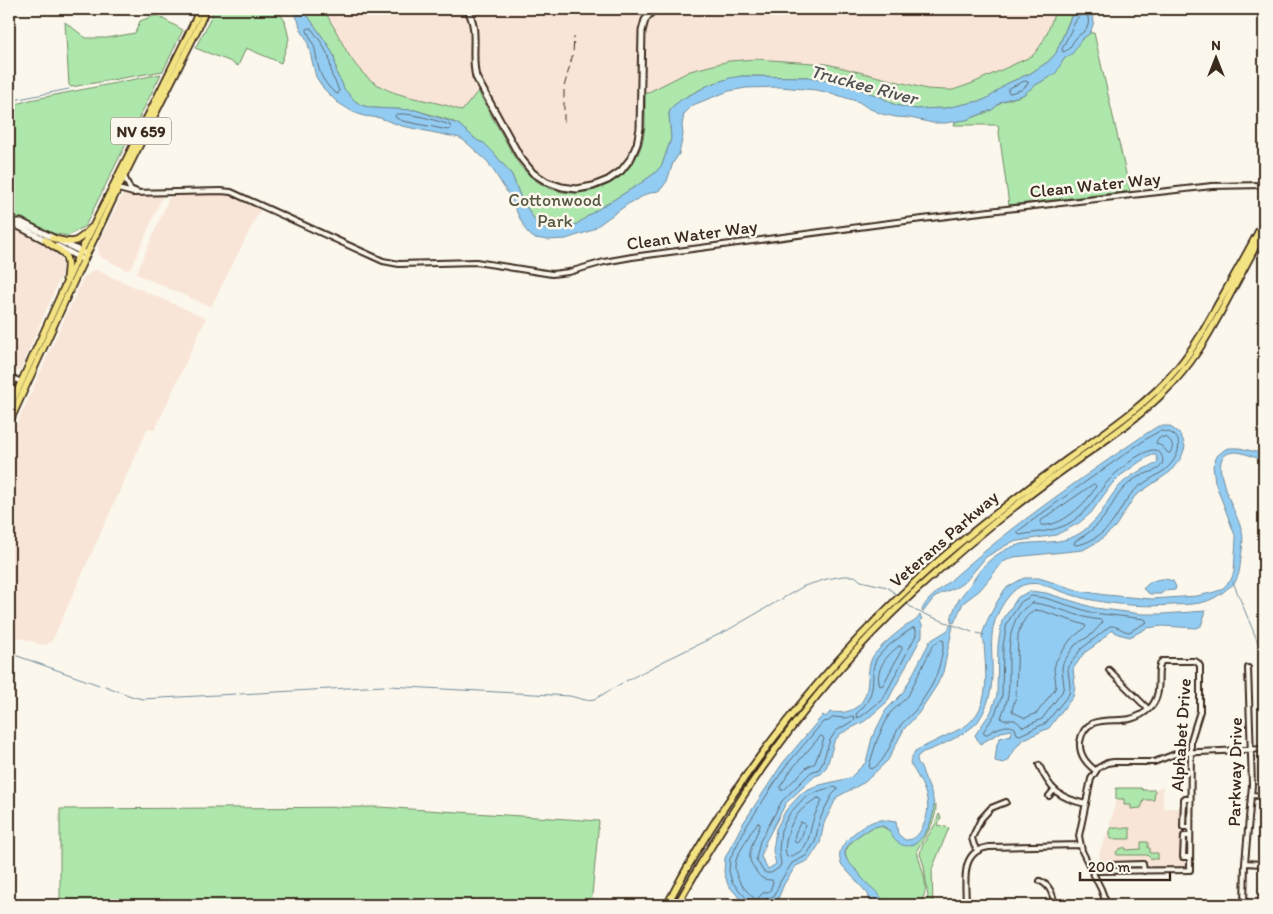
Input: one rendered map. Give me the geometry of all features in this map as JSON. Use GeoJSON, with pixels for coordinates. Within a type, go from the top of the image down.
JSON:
{"type":"FeatureCollection","features":[{"type":"Feature","properties":{"kind":"main road","name":"NV 659"},"geometry":{"type":"LineString","coordinates":[[9,409],[65,287],[118,189],[186,47],[200,9]]}},
{"type":"Feature","properties":{"kind":"main road","name":"NV 659"},"geometry":{"type":"LineString","coordinates":[[9,423],[95,224],[206,9]]}},
{"type":"Feature","properties":{"kind":"main road","name":"Veterans Parkway"},"geometry":{"type":"LineString","coordinates":[[668,905],[678,884],[742,782],[806,698],[829,672],[944,556],[1011,501],[1121,421],[1160,387],[1176,370],[1206,327],[1264,221]]}},
{"type":"Feature","properties":{"kind":"main road"},"geometry":{"type":"LineString","coordinates":[[65,287],[68,264],[66,256],[62,251],[50,246],[48,239],[72,242],[95,224]]}},
{"type":"Feature","properties":{"kind":"main road","name":"Veterans Parkway"},"geometry":{"type":"LineString","coordinates":[[910,592],[1014,506],[1124,426],[1164,392],[1198,352],[1264,230]]}},
{"type":"Feature","properties":{"kind":"main road"},"geometry":{"type":"LineString","coordinates":[[19,401],[21,382]]}},
{"type":"Feature","properties":{"kind":"main road","name":"Veterans Parkway"},"geometry":{"type":"LineString","coordinates":[[677,905],[748,786],[780,742],[812,701],[896,605]]}},
{"type":"Feature","properties":{"kind":"street"},"geometry":{"type":"LineString","coordinates":[[467,9],[474,24],[474,67],[476,76],[520,157],[529,170],[542,180],[556,186],[572,189],[588,188],[608,180],[624,167],[636,149],[640,128],[642,31],[645,20],[654,9]]}},
{"type":"Feature","properties":{"kind":"street"},"geometry":{"type":"LineString","coordinates":[[640,9],[649,14]]}},
{"type":"Feature","properties":{"kind":"street"},"geometry":{"type":"LineString","coordinates":[[124,176],[130,188],[140,193]]}},
{"type":"Feature","properties":{"kind":"street","name":"Clean Water Way"},"geometry":{"type":"LineString","coordinates":[[118,189],[128,193],[231,192],[391,263],[476,262],[552,274],[569,272],[625,258],[937,217],[1212,186],[1264,185]]}},
{"type":"Feature","properties":{"kind":"street"},"geometry":{"type":"LineString","coordinates":[[11,221],[21,222],[48,239],[82,256]]}},
{"type":"Feature","properties":{"kind":"street"},"geometry":{"type":"LineString","coordinates":[[9,376],[21,382]]}},
{"type":"Feature","properties":{"kind":"street","name":"Alphabet Drive"},"geometry":{"type":"LineString","coordinates":[[1093,871],[1190,870],[1190,752],[1192,736],[1200,711],[1199,661],[1161,662],[1159,666],[1158,691],[1155,701],[1148,709]]}},
{"type":"Feature","properties":{"kind":"street","name":"Parkway Drive"},"geometry":{"type":"LineString","coordinates":[[1244,905],[1245,863],[1252,795],[1248,668]]}},
{"type":"Feature","properties":{"kind":"street"},"geometry":{"type":"LineString","coordinates":[[1096,771],[1085,761],[1080,749],[1081,740],[1087,728],[1101,720],[1135,718],[1142,715],[1148,709],[1109,670]]}},
{"type":"Feature","properties":{"kind":"street"},"geometry":{"type":"LineString","coordinates":[[1107,905],[1080,846],[1079,831],[1092,779],[1102,765],[1110,762],[1154,762],[1173,754],[1190,752],[1264,750]]}},
{"type":"Feature","properties":{"kind":"street"},"geometry":{"type":"LineString","coordinates":[[1039,765],[1045,778],[1054,790],[1065,798],[1086,804]]}},
{"type":"Feature","properties":{"kind":"street"},"geometry":{"type":"LineString","coordinates":[[1049,796],[1054,790]]}},
{"type":"Feature","properties":{"kind":"street"},"geometry":{"type":"LineString","coordinates":[[1252,795],[1264,796]]}},
{"type":"Feature","properties":{"kind":"street"},"geometry":{"type":"LineString","coordinates":[[977,850],[972,838],[981,819],[991,808],[1006,802]]}},
{"type":"Feature","properties":{"kind":"street"},"geometry":{"type":"LineString","coordinates":[[966,905],[967,864],[977,850],[989,846],[1080,846]]}},
{"type":"Feature","properties":{"kind":"street"},"geometry":{"type":"LineString","coordinates":[[1245,863],[1262,864]]}},
{"type":"Feature","properties":{"kind":"street"},"geometry":{"type":"LineString","coordinates":[[1040,881],[1046,883],[1049,887],[1055,905]]}},
{"type":"Feature","properties":{"kind":"shaded area"},"geometry":{"type":"Polygon","coordinates":[[[325,9],[461,9],[469,23],[470,70],[478,91],[462,112],[451,106],[404,96],[374,83],[351,60],[325,9]]]}},
{"type":"Feature","properties":{"kind":"shaded area"},"geometry":{"type":"Polygon","coordinates":[[[472,9],[634,9],[642,14],[638,30],[635,136],[628,154],[617,168],[601,179],[590,183],[576,184],[552,180],[532,167],[520,150],[480,76],[478,68],[478,27],[477,19],[472,9]]]}},
{"type":"Feature","properties":{"kind":"shaded area"},"geometry":{"type":"Polygon","coordinates":[[[661,9],[1014,11],[1023,9],[1055,9],[1053,18],[1037,51],[1032,56],[953,90],[935,90],[740,60],[690,71],[645,94],[647,29],[651,19],[661,9]]]}},
{"type":"Feature","properties":{"kind":"shaded area"},"geometry":{"type":"Polygon","coordinates":[[[186,194],[229,194],[261,208],[211,307],[136,274],[169,198],[186,194]]]}},
{"type":"Feature","properties":{"kind":"shaded area"},"geometry":{"type":"Polygon","coordinates":[[[122,195],[159,195],[162,197],[132,267],[127,270],[99,256],[98,244],[122,195]]]}},
{"type":"Feature","properties":{"kind":"shaded area"},"geometry":{"type":"Polygon","coordinates":[[[9,226],[57,254],[62,261],[63,271],[20,371],[13,373],[9,371],[9,226]]]}},
{"type":"Feature","properties":{"kind":"shaded area"},"geometry":{"type":"Polygon","coordinates":[[[92,270],[96,270],[206,318],[155,430],[148,428],[53,639],[48,644],[42,645],[9,634],[9,441],[83,278],[92,270]]]}},
{"type":"Feature","properties":{"kind":"shaded area"},"geometry":{"type":"Polygon","coordinates":[[[1163,786],[1163,808],[1180,808],[1180,859],[1185,860],[1185,866],[1149,867],[1146,862],[1109,862],[1108,868],[1102,868],[1099,863],[1100,850],[1110,827],[1116,799],[1116,788],[1155,790],[1163,786]]]}},
{"type":"Feature","properties":{"kind":"green space"},"geometry":{"type":"Polygon","coordinates":[[[214,9],[273,9],[277,13],[279,12],[285,21],[289,39],[281,63],[246,48],[238,66],[195,48],[214,9]]]}},
{"type":"Feature","properties":{"kind":"green space","name":"Cottonwood Park"},"geometry":{"type":"Polygon","coordinates":[[[303,9],[325,9],[349,56],[363,74],[381,87],[406,96],[462,111],[478,91],[521,167],[543,185],[558,191],[573,193],[589,192],[604,187],[629,168],[638,154],[643,140],[645,94],[690,71],[729,61],[756,59],[827,64],[927,89],[953,90],[1032,56],[1046,34],[1055,9],[1079,9],[1071,16],[1056,53],[1049,61],[1031,73],[1006,84],[984,100],[946,108],[916,109],[895,105],[881,97],[839,82],[807,77],[742,76],[709,85],[682,99],[672,107],[669,113],[671,139],[662,165],[655,173],[577,224],[550,231],[537,223],[520,196],[512,175],[493,152],[458,124],[415,110],[372,108],[355,101],[344,89],[337,75],[334,56],[328,45],[303,9]]]}},
{"type":"Feature","properties":{"kind":"green space"},"geometry":{"type":"Polygon","coordinates":[[[156,15],[183,30],[163,71],[71,87],[69,85],[65,22],[86,38],[107,38],[135,33],[140,21],[156,15]]]}},
{"type":"Feature","properties":{"kind":"green space"},"geometry":{"type":"Polygon","coordinates":[[[1090,33],[1094,33],[1130,191],[1009,205],[998,125],[954,125],[956,121],[966,120],[985,113],[1001,102],[1023,95],[1053,75],[1064,59],[1090,33]]]}},
{"type":"Feature","properties":{"kind":"green space"},"geometry":{"type":"Polygon","coordinates":[[[161,74],[85,226],[68,236],[40,231],[9,215],[9,106],[30,100],[161,74]]]}},
{"type":"Feature","properties":{"kind":"green space"},"geometry":{"type":"Polygon","coordinates":[[[1116,788],[1155,790],[1154,800],[1144,800],[1141,808],[1131,809],[1131,805],[1124,805],[1124,799],[1116,799],[1116,788]]]}},
{"type":"Feature","properties":{"kind":"green space"},"geometry":{"type":"Polygon","coordinates":[[[933,806],[936,806],[936,812],[930,829],[917,850],[924,875],[925,891],[923,898],[917,903],[908,905],[884,905],[880,897],[848,862],[846,852],[848,847],[864,832],[881,826],[910,845],[920,839],[928,829],[932,818],[933,806]]]}},
{"type":"Feature","properties":{"kind":"green space"},"geometry":{"type":"Polygon","coordinates":[[[379,807],[599,821],[591,905],[60,905],[60,809],[379,807]]]}},
{"type":"Feature","properties":{"kind":"green space"},"geometry":{"type":"Polygon","coordinates":[[[939,814],[941,817],[938,825],[949,828],[932,869],[933,905],[920,905],[928,897],[924,866],[920,854],[922,846],[936,823],[939,814]]]}},
{"type":"Feature","properties":{"kind":"green space"},"geometry":{"type":"Polygon","coordinates":[[[1110,828],[1130,828],[1130,839],[1110,839],[1110,828]]]}},
{"type":"Feature","properties":{"kind":"green space"},"geometry":{"type":"Polygon","coordinates":[[[1141,842],[1148,842],[1150,853],[1158,853],[1158,859],[1151,859],[1147,855],[1117,855],[1116,852],[1122,848],[1126,848],[1126,850],[1141,849],[1141,842]]]}},
{"type":"Feature","properties":{"kind":"water"},"geometry":{"type":"Polygon","coordinates":[[[292,9],[303,9],[328,45],[334,56],[337,75],[344,89],[355,101],[372,108],[415,110],[458,124],[493,152],[512,175],[520,196],[537,223],[550,231],[577,224],[655,173],[662,165],[671,139],[669,113],[672,107],[682,99],[709,85],[742,76],[807,77],[839,82],[881,97],[895,105],[916,109],[946,108],[984,100],[1006,84],[1031,73],[1049,61],[1056,53],[1071,17],[1079,9],[1091,9],[1094,22],[1090,33],[1080,41],[1073,53],[1064,59],[1056,73],[1023,95],[1001,102],[992,110],[966,120],[933,123],[896,117],[882,114],[859,102],[831,93],[780,87],[746,88],[729,91],[693,105],[684,114],[683,135],[679,154],[662,188],[628,204],[590,231],[566,239],[549,240],[534,238],[529,234],[507,192],[488,162],[460,138],[402,126],[380,118],[364,116],[353,112],[337,102],[324,89],[316,77],[307,40],[292,9]]]}},
{"type":"Feature","properties":{"kind":"water"},"geometry":{"type":"Polygon","coordinates":[[[1158,426],[1169,426],[1179,433],[1185,447],[1181,458],[1170,472],[1135,496],[1115,527],[1099,541],[1083,550],[1014,557],[1003,562],[980,590],[963,603],[954,623],[951,622],[959,600],[981,569],[991,559],[1003,551],[1023,544],[1050,542],[1076,536],[1099,516],[1111,496],[1127,479],[1158,462],[1156,455],[1141,461],[1120,476],[1111,485],[1091,513],[1079,523],[1056,535],[1012,542],[986,557],[966,581],[940,594],[922,611],[926,602],[975,559],[1023,521],[1158,426]]]}},
{"type":"Feature","properties":{"kind":"water"},"geometry":{"type":"Polygon","coordinates":[[[1229,448],[1240,448],[1264,454],[1264,460],[1234,452],[1224,456],[1221,462],[1223,481],[1243,534],[1240,569],[1235,583],[1208,601],[1195,604],[1162,606],[1132,605],[1092,600],[1041,584],[1027,584],[1015,590],[1000,609],[995,621],[992,642],[991,689],[981,717],[969,730],[937,747],[923,752],[917,757],[934,804],[929,827],[921,839],[910,846],[897,842],[885,827],[877,826],[859,835],[846,850],[847,860],[878,894],[884,905],[871,905],[868,894],[841,864],[840,852],[842,847],[856,832],[880,820],[896,822],[898,834],[905,840],[913,839],[919,832],[925,820],[928,803],[923,787],[910,763],[911,759],[915,751],[964,727],[973,719],[979,709],[983,699],[986,676],[983,632],[1005,589],[1024,578],[1039,578],[1080,591],[1152,599],[1197,596],[1221,590],[1231,580],[1234,572],[1236,538],[1215,482],[1213,466],[1217,456],[1229,448]]]}},
{"type":"Feature","properties":{"kind":"water"},"geometry":{"type":"Polygon","coordinates":[[[1161,579],[1173,581],[1176,587],[1175,590],[1164,591],[1161,594],[1150,594],[1143,589],[1151,582],[1161,579]]]}},
{"type":"Feature","properties":{"kind":"water"},"geometry":{"type":"Polygon","coordinates":[[[1031,591],[1046,593],[1095,608],[1142,614],[1206,611],[1201,626],[1197,628],[1162,626],[1147,628],[1130,637],[1118,634],[1112,630],[1084,653],[1073,669],[1075,686],[1073,697],[1049,728],[1022,740],[1008,761],[1003,763],[995,761],[997,744],[1000,738],[1011,735],[1012,730],[1001,732],[980,744],[975,735],[991,712],[997,695],[998,645],[1002,621],[1018,597],[1031,591]]]}},
{"type":"Feature","properties":{"kind":"water"},"geometry":{"type":"Polygon","coordinates":[[[920,615],[922,619],[920,622],[922,624],[922,636],[887,702],[865,721],[840,734],[834,742],[827,766],[821,774],[815,776],[786,803],[765,843],[761,857],[768,869],[776,864],[773,851],[776,829],[786,810],[802,793],[820,785],[850,778],[866,762],[872,738],[886,710],[903,693],[930,641],[948,630],[950,625],[953,626],[943,672],[937,685],[918,714],[904,729],[888,760],[865,782],[837,797],[824,823],[820,843],[809,860],[796,866],[784,884],[777,901],[758,905],[745,904],[728,885],[724,872],[725,858],[742,825],[782,764],[823,715],[826,717],[830,712],[849,711],[859,705],[866,694],[870,664],[874,655],[891,638],[920,615]]]}},
{"type":"Feature","properties":{"kind":"waterway"},"geometry":{"type":"LineString","coordinates":[[9,101],[69,89]]}},
{"type":"Feature","properties":{"kind":"waterway"},"geometry":{"type":"LineString","coordinates":[[626,681],[728,630],[804,586],[827,579],[855,576],[861,581],[887,587],[897,595]]}},
{"type":"Feature","properties":{"kind":"waterway"},"geometry":{"type":"LineString","coordinates":[[1233,582],[1264,657]]}},
{"type":"Feature","properties":{"kind":"waterway"},"geometry":{"type":"LineString","coordinates":[[906,603],[916,611],[972,632]]}},
{"type":"Feature","properties":{"kind":"waterway"},"geometry":{"type":"LineString","coordinates":[[977,633],[984,635]]}},
{"type":"Feature","properties":{"kind":"waterway"},"geometry":{"type":"LineString","coordinates":[[9,653],[99,685]]}},
{"type":"Feature","properties":{"kind":"waterway"},"geometry":{"type":"LineString","coordinates":[[389,686],[570,696],[585,700],[595,699],[622,683]]}},
{"type":"Feature","properties":{"kind":"waterway"},"geometry":{"type":"LineString","coordinates":[[105,686],[142,699],[236,694]]}},
{"type":"Feature","properties":{"kind":"waterway"},"geometry":{"type":"LineString","coordinates":[[240,694],[384,686]]}},
{"type":"Feature","properties":{"kind":"railway"},"geometry":{"type":"LineString","coordinates":[[574,9],[574,15]]}},
{"type":"Feature","properties":{"kind":"railway"},"geometry":{"type":"LineString","coordinates":[[564,122],[564,87],[573,54],[574,37]]}},
{"type":"Feature","properties":{"kind":"water label","name":"Truckee River"},"geometry":{"type":"Point","coordinates":[864,84]}}]}
